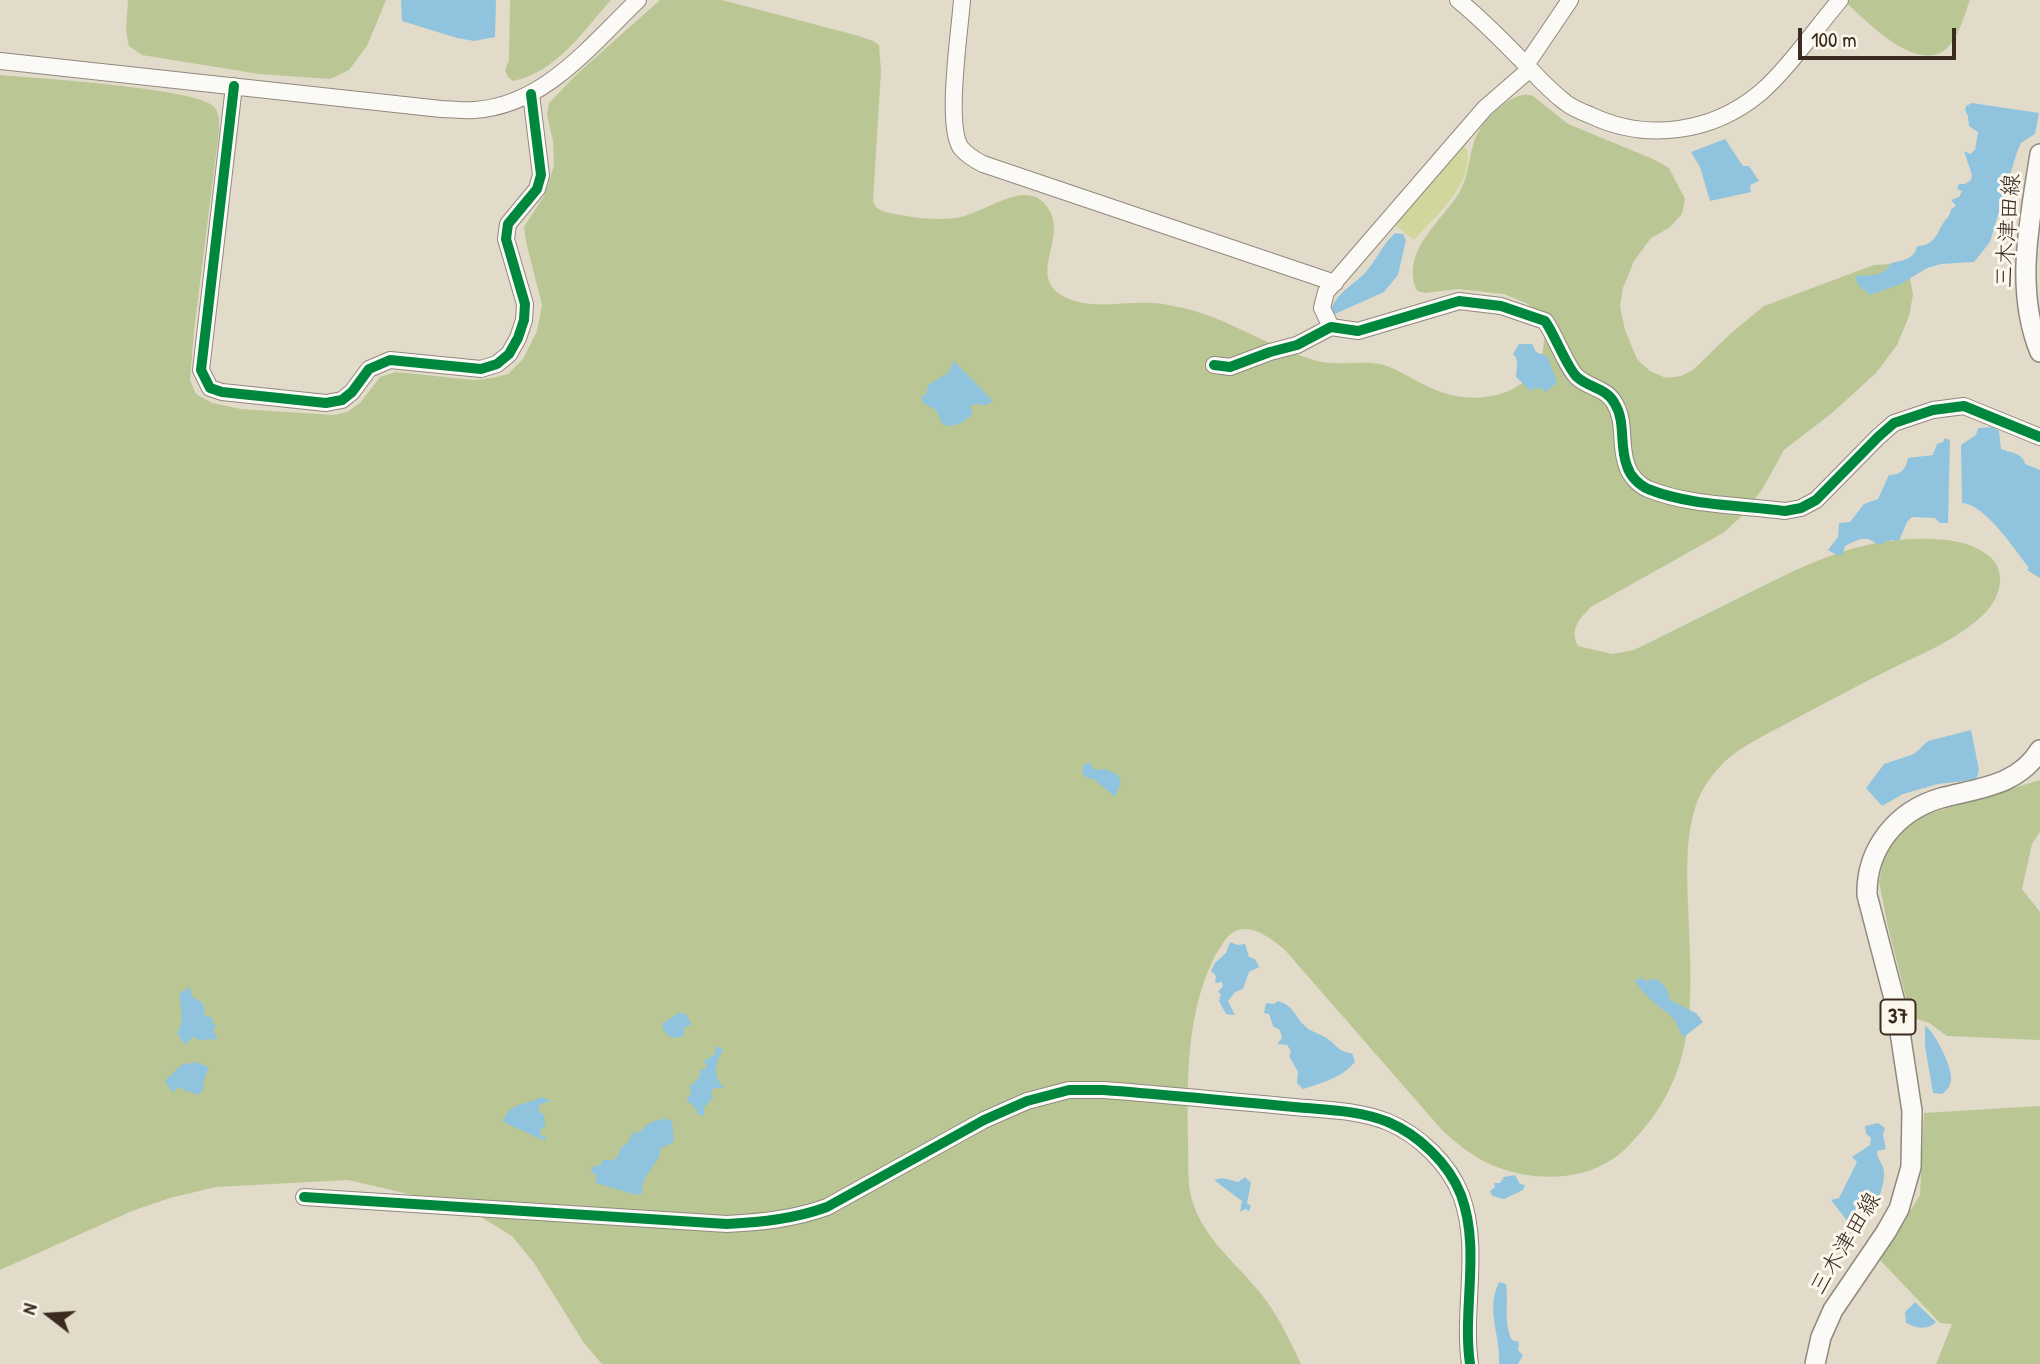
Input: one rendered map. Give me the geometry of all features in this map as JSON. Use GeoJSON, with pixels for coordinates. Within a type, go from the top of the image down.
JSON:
{"type":"FeatureCollection","features":[{"type":"Feature","properties":{"kind":"main road","name":"三木津田線"},"geometry":{"type":"LineString","coordinates":[[2040,154],[2029,223],[2026,273],[2028,312],[2040,352]]}},
{"type":"Feature","properties":{"kind":"main road","name":"三木津田線"},"geometry":{"type":"LineString","coordinates":[[1815,1364],[1821,1337],[1833,1310],[1899,1209],[1911,1167],[1912,1111],[1896,1006],[1867,895],[1867,878],[1875,851],[1882,838],[1896,823],[1915,809],[1938,799],[1989,788],[2023,771],[2039,754]]}},
{"type":"Feature","properties":{"kind":"street"},"geometry":{"type":"LineString","coordinates":[[0,61],[441,109],[475,110],[505,104],[555,80],[638,0]]}},
{"type":"Feature","properties":{"kind":"street"},"geometry":{"type":"LineString","coordinates":[[962,0],[955,134],[961,147],[970,156],[983,164],[1335,283]]}},
{"type":"Feature","properties":{"kind":"street"},"geometry":{"type":"LineString","coordinates":[[1458,0],[1568,105],[1604,122],[1634,130],[1665,132],[1698,125],[1734,111],[1761,92],[1840,0]]}},
{"type":"Feature","properties":{"kind":"street"},"geometry":{"type":"LineString","coordinates":[[1331,327],[1322,308],[1326,292],[1485,108],[1528,67],[1570,0]]}},
{"type":"Feature","properties":{"kind":"street"},"geometry":{"type":"LineString","coordinates":[[234,86],[201,370],[210,388],[222,392],[326,403],[342,400],[352,392],[369,369],[390,360],[481,369],[497,364],[509,354],[524,320],[524,304],[506,239],[508,224],[537,190],[541,175],[530,94]]}},
{"type":"Feature","properties":{"kind":"street"},"geometry":{"type":"LineString","coordinates":[[1214,365],[1230,367],[1297,345],[1331,327],[1358,331],[1459,301],[1501,306],[1545,321],[1576,376],[1614,400],[1621,415],[1626,466],[1633,478],[1646,488],[1681,498],[1785,511],[1801,508],[1816,500],[1894,423],[1951,406],[1964,406],[2040,437]]}},
{"type":"Feature","properties":{"kind":"street"},"geometry":{"type":"LineString","coordinates":[[304,1197],[727,1224],[768,1222],[808,1214],[827,1207],[984,1121],[1027,1101],[1069,1090],[1104,1090],[1337,1110],[1388,1122],[1429,1150],[1448,1170],[1461,1195],[1469,1226],[1470,1364]]}},
{"type":"Feature","properties":{"kind":"green space"},"geometry":{"type":"Polygon","coordinates":[[[128,0],[386,0],[367,46],[349,70],[330,79],[259,74],[142,55],[129,46],[126,31],[128,0]]]}},
{"type":"Feature","properties":{"kind":"green space"},"geometry":{"type":"Polygon","coordinates":[[[510,0],[611,0],[556,60],[529,76],[513,81],[505,70],[509,60],[510,0]]]}},
{"type":"Feature","properties":{"kind":"green space"},"geometry":{"type":"Polygon","coordinates":[[[660,0],[722,0],[859,36],[879,45],[881,71],[873,201],[882,211],[919,218],[956,218],[1014,196],[1034,197],[1045,204],[1053,220],[1049,280],[1055,290],[1067,298],[1087,304],[1156,303],[1183,308],[1212,317],[1309,359],[1328,363],[1380,364],[1451,395],[1479,398],[1506,392],[1529,377],[1542,356],[1546,324],[1528,304],[1504,294],[1458,289],[1425,293],[1417,291],[1413,277],[1414,263],[1424,239],[1462,187],[1472,149],[1482,126],[1506,102],[1516,97],[1533,96],[1568,124],[1669,168],[1685,199],[1682,214],[1669,228],[1651,238],[1634,261],[1623,288],[1620,306],[1625,330],[1637,359],[1650,371],[1666,378],[1681,376],[1693,370],[1764,306],[1874,265],[1892,264],[1905,270],[1910,278],[1913,295],[1909,316],[1897,345],[1876,373],[1832,413],[1784,450],[1763,488],[1743,515],[1723,533],[1591,607],[1575,629],[1578,646],[1612,654],[1634,650],[1800,569],[1842,552],[1885,541],[1933,539],[1966,544],[1979,549],[1992,559],[1997,566],[2000,581],[1992,605],[1977,621],[1956,636],[1753,742],[1726,761],[1706,785],[1695,808],[1688,848],[1690,995],[1683,1052],[1674,1079],[1660,1106],[1627,1147],[1598,1167],[1553,1177],[1522,1174],[1485,1162],[1465,1150],[1442,1130],[1279,945],[1253,930],[1239,930],[1228,937],[1216,954],[1199,999],[1190,1046],[1190,1191],[1200,1220],[1208,1233],[1268,1303],[1301,1364],[602,1364],[584,1343],[534,1263],[512,1236],[481,1217],[439,1201],[348,1180],[216,1187],[170,1198],[132,1211],[0,1270],[0,75],[147,89],[200,100],[215,108],[219,131],[190,380],[196,394],[212,403],[241,409],[333,415],[347,412],[360,403],[380,377],[396,372],[474,380],[508,374],[523,359],[537,331],[542,305],[524,227],[544,196],[554,166],[553,141],[547,115],[549,103],[577,74],[660,0]]]}},
{"type":"Feature","properties":{"kind":"green space"},"geometry":{"type":"Polygon","coordinates":[[[1843,0],[1970,0],[1953,41],[1941,52],[1927,56],[1896,44],[1843,0]]]}},
{"type":"Feature","properties":{"kind":"green space"},"geometry":{"type":"Polygon","coordinates":[[[1457,141],[1467,149],[1465,175],[1451,199],[1414,240],[1389,220],[1457,141]]]}},
{"type":"Feature","properties":{"kind":"green space"},"geometry":{"type":"Polygon","coordinates":[[[2040,780],[2040,832],[2032,844],[2022,889],[2040,912],[2040,1040],[1947,1036],[1929,1023],[1911,1017],[1879,882],[1884,854],[1912,819],[2040,780]]]}},
{"type":"Feature","properties":{"kind":"green space"},"geometry":{"type":"Polygon","coordinates":[[[2040,1106],[2040,1364],[1936,1364],[1952,1324],[1940,1323],[1880,1260],[1920,1195],[1924,1113],[2040,1106]]]}},
{"type":"Feature","properties":{"kind":"water"},"geometry":{"type":"Polygon","coordinates":[[[401,0],[496,0],[495,37],[474,41],[402,21],[401,0]]]}},
{"type":"Feature","properties":{"kind":"water"},"geometry":{"type":"Polygon","coordinates":[[[1972,103],[2039,113],[2035,134],[2021,143],[2017,152],[1990,242],[1974,262],[1941,264],[1927,268],[1901,284],[1870,295],[1858,285],[1856,278],[1859,275],[1881,273],[1891,263],[1911,257],[1917,246],[1930,242],[1951,209],[1956,206],[1951,200],[1959,197],[1962,191],[1957,189],[1959,184],[1971,180],[1972,175],[1964,151],[1970,154],[1975,150],[1978,132],[1969,126],[1965,110],[1966,106],[1972,103]]]}},
{"type":"Feature","properties":{"kind":"water"},"geometry":{"type":"Polygon","coordinates":[[[1725,139],[1743,166],[1749,166],[1759,181],[1750,185],[1751,192],[1710,201],[1700,167],[1691,152],[1725,139]]]}},
{"type":"Feature","properties":{"kind":"water"},"geometry":{"type":"Polygon","coordinates":[[[1395,233],[1403,234],[1406,240],[1398,275],[1384,292],[1335,314],[1331,311],[1336,300],[1364,274],[1395,233]]]}},
{"type":"Feature","properties":{"kind":"water"},"geometry":{"type":"Polygon","coordinates":[[[1519,344],[1532,344],[1536,352],[1548,357],[1557,383],[1545,392],[1541,388],[1531,391],[1516,377],[1517,362],[1513,354],[1519,344]]]}},
{"type":"Feature","properties":{"kind":"water"},"geometry":{"type":"Polygon","coordinates":[[[954,361],[993,401],[987,405],[974,404],[970,407],[973,413],[967,419],[960,424],[947,426],[943,425],[936,410],[923,403],[921,397],[926,394],[928,385],[948,373],[954,361]]]}},
{"type":"Feature","properties":{"kind":"water"},"geometry":{"type":"Polygon","coordinates":[[[1992,427],[1999,431],[2001,449],[2019,455],[2025,464],[2040,470],[2040,578],[2027,570],[2029,568],[1990,519],[1962,503],[1961,445],[1976,435],[1978,428],[1992,427]]]}},
{"type":"Feature","properties":{"kind":"water"},"geometry":{"type":"Polygon","coordinates":[[[1945,438],[1950,440],[1948,523],[1940,523],[1935,518],[1912,517],[1899,541],[1891,540],[1878,545],[1862,539],[1845,546],[1842,555],[1828,550],[1838,537],[1839,523],[1850,522],[1864,504],[1878,499],[1889,475],[1902,471],[1908,458],[1933,455],[1937,444],[1945,438]]]}},
{"type":"Feature","properties":{"kind":"water"},"geometry":{"type":"Polygon","coordinates":[[[1971,730],[1979,770],[1973,780],[1938,784],[1903,794],[1882,806],[1866,788],[1884,764],[1914,754],[1928,741],[1971,730]]]}},
{"type":"Feature","properties":{"kind":"water"},"geometry":{"type":"Polygon","coordinates":[[[1089,762],[1095,770],[1105,769],[1118,775],[1121,783],[1115,797],[1094,779],[1087,778],[1082,773],[1083,766],[1089,762]]]}},
{"type":"Feature","properties":{"kind":"water"},"geometry":{"type":"Polygon","coordinates":[[[1230,942],[1245,944],[1249,957],[1255,959],[1259,967],[1249,972],[1243,989],[1235,992],[1228,1001],[1235,1015],[1226,1014],[1219,1001],[1221,994],[1218,992],[1223,986],[1222,982],[1215,983],[1216,976],[1211,971],[1226,953],[1230,942]]]}},
{"type":"Feature","properties":{"kind":"water"},"geometry":{"type":"Polygon","coordinates":[[[1640,976],[1645,981],[1659,981],[1667,990],[1670,1000],[1696,1013],[1703,1022],[1684,1037],[1672,1017],[1653,1002],[1636,983],[1634,980],[1639,980],[1640,976]]]}},
{"type":"Feature","properties":{"kind":"water"},"geometry":{"type":"Polygon","coordinates":[[[190,987],[192,996],[203,1003],[205,1016],[213,1018],[212,1022],[216,1025],[213,1031],[218,1039],[199,1040],[193,1037],[185,1045],[177,1033],[182,1018],[180,993],[190,987]]]}},
{"type":"Feature","properties":{"kind":"water"},"geometry":{"type":"Polygon","coordinates":[[[1278,1001],[1291,1009],[1307,1028],[1325,1037],[1340,1050],[1352,1053],[1355,1062],[1350,1068],[1324,1082],[1303,1089],[1297,1083],[1298,1072],[1289,1056],[1291,1051],[1287,1045],[1277,1044],[1282,1038],[1280,1030],[1273,1026],[1269,1014],[1264,1013],[1266,1003],[1274,1004],[1278,1001]]]}},
{"type":"Feature","properties":{"kind":"water"},"geometry":{"type":"Polygon","coordinates":[[[678,1013],[686,1014],[691,1023],[690,1026],[684,1027],[684,1036],[672,1038],[664,1032],[662,1024],[678,1013]]]}},
{"type":"Feature","properties":{"kind":"water"},"geometry":{"type":"Polygon","coordinates":[[[1925,1026],[1938,1042],[1951,1075],[1951,1082],[1942,1094],[1933,1093],[1925,1046],[1925,1026]]]}},
{"type":"Feature","properties":{"kind":"water"},"geometry":{"type":"Polygon","coordinates":[[[716,1046],[724,1050],[716,1069],[720,1084],[724,1088],[715,1088],[711,1092],[713,1097],[704,1108],[704,1116],[697,1114],[697,1110],[686,1099],[691,1094],[689,1085],[693,1085],[700,1075],[700,1070],[707,1067],[704,1061],[715,1054],[716,1046]]]}},
{"type":"Feature","properties":{"kind":"water"},"geometry":{"type":"Polygon","coordinates":[[[196,1062],[209,1067],[203,1082],[204,1088],[199,1095],[177,1087],[173,1093],[165,1081],[181,1065],[196,1062]]]}},
{"type":"Feature","properties":{"kind":"water"},"geometry":{"type":"Polygon","coordinates":[[[541,1097],[551,1101],[540,1104],[538,1111],[544,1115],[545,1128],[541,1128],[540,1134],[546,1136],[545,1141],[503,1122],[514,1107],[541,1097]]]}},
{"type":"Feature","properties":{"kind":"water"},"geometry":{"type":"Polygon","coordinates":[[[665,1118],[672,1121],[674,1141],[661,1147],[659,1157],[645,1178],[642,1194],[636,1195],[596,1183],[596,1175],[591,1168],[602,1164],[602,1160],[613,1160],[633,1133],[640,1132],[649,1123],[665,1118]]]}},
{"type":"Feature","properties":{"kind":"water"},"geometry":{"type":"Polygon","coordinates":[[[1878,1123],[1885,1128],[1883,1135],[1886,1149],[1877,1151],[1884,1178],[1871,1216],[1860,1215],[1854,1222],[1860,1231],[1851,1226],[1831,1200],[1839,1198],[1857,1162],[1852,1157],[1870,1145],[1871,1138],[1866,1134],[1865,1126],[1878,1123]]]}},
{"type":"Feature","properties":{"kind":"water"},"geometry":{"type":"Polygon","coordinates":[[[1515,1175],[1520,1184],[1525,1185],[1523,1190],[1504,1199],[1492,1196],[1490,1191],[1495,1187],[1494,1183],[1500,1183],[1504,1177],[1515,1175]]]}},
{"type":"Feature","properties":{"kind":"water"},"geometry":{"type":"Polygon","coordinates":[[[1245,1177],[1251,1183],[1247,1203],[1251,1206],[1249,1211],[1245,1209],[1240,1212],[1242,1201],[1214,1180],[1222,1178],[1238,1182],[1245,1177]]]}},
{"type":"Feature","properties":{"kind":"water"},"geometry":{"type":"Polygon","coordinates":[[[1499,1282],[1506,1284],[1509,1333],[1512,1340],[1519,1342],[1518,1350],[1523,1355],[1518,1364],[1499,1364],[1493,1303],[1499,1282]]]}},
{"type":"Feature","properties":{"kind":"water"},"geometry":{"type":"Polygon","coordinates":[[[1915,1302],[1936,1322],[1921,1328],[1906,1323],[1905,1312],[1915,1302]]]}},
{"type":"Feature","properties":{"kind":"cycle path"},"geometry":{"type":"LineString","coordinates":[[234,86],[201,370],[210,388],[222,392],[326,403],[342,400],[352,392],[369,369],[390,360],[481,369],[497,364],[509,354],[524,320],[525,304],[506,239],[508,224],[537,189],[541,175],[531,94]]}},
{"type":"Feature","properties":{"kind":"cycle path"},"geometry":{"type":"LineString","coordinates":[[1214,365],[1230,367],[1297,345],[1331,327],[1358,331],[1459,301],[1501,306],[1545,321],[1573,373],[1612,399],[1620,418],[1627,466],[1641,485],[1681,499],[1785,511],[1801,508],[1816,500],[1894,423],[1933,410],[1964,406],[2040,437]]}},
{"type":"Feature","properties":{"kind":"cycle path"},"geometry":{"type":"LineString","coordinates":[[304,1197],[727,1224],[753,1222],[790,1217],[827,1207],[984,1120],[1027,1101],[1069,1090],[1104,1090],[1354,1113],[1388,1122],[1411,1135],[1432,1152],[1456,1183],[1467,1216],[1470,1236],[1470,1364]]}}]}
